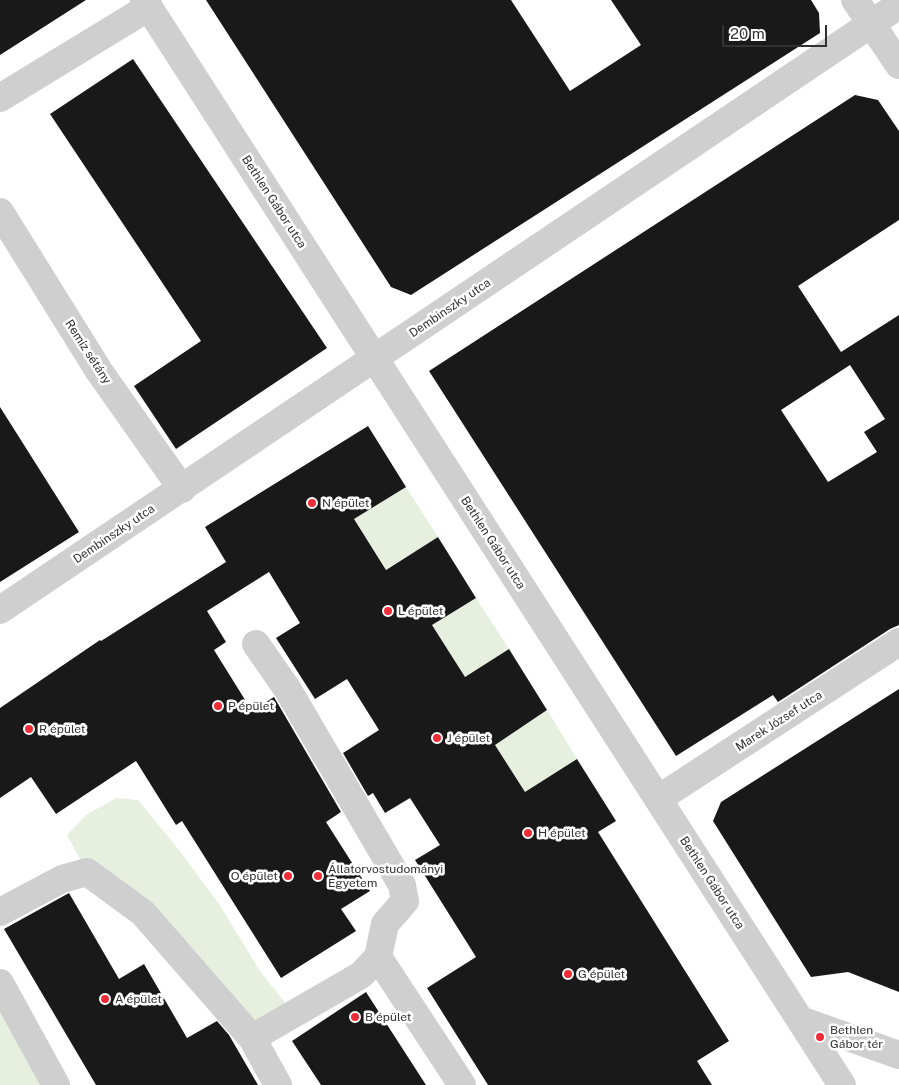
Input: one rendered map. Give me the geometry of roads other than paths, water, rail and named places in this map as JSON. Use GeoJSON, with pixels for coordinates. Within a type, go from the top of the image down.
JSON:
{"type":"FeatureCollection","features":[{"type":"Feature","properties":{"kind":"street"},"geometry":{"type":"LineString","coordinates":[[855,0],[899,65]]}},
{"type":"Feature","properties":{"kind":"street"},"geometry":{"type":"LineString","coordinates":[[0,98],[146,3]]}},
{"type":"Feature","properties":{"kind":"street","name":"Bethlen Gábor utca"},"geometry":{"type":"LineString","coordinates":[[146,3],[842,1085]]}},
{"type":"Feature","properties":{"kind":"street","name":"Dembinszky utca"},"geometry":{"type":"LineString","coordinates":[[0,610],[899,6]]}},
{"type":"Feature","properties":{"kind":"street","name":"Remíz sétány"},"geometry":{"type":"LineString","coordinates":[[0,212],[99,371],[182,488]]}},
{"type":"Feature","properties":{"kind":"street","name":"Marek József utca"},"geometry":{"type":"LineString","coordinates":[[658,800],[899,642]]}},
{"type":"Feature","properties":{"kind":"street"},"geometry":{"type":"LineString","coordinates":[[252,1038],[361,976],[378,957],[386,924],[405,901],[402,885],[288,690],[256,644]]}},
{"type":"Feature","properties":{"kind":"street"},"geometry":{"type":"LineString","coordinates":[[0,912],[62,879],[86,872],[143,913],[252,1038],[278,1085]]}},
{"type":"Feature","properties":{"kind":"street"},"geometry":{"type":"LineString","coordinates":[[378,957],[462,1085]]}},
{"type":"Feature","properties":{"kind":"street"},"geometry":{"type":"LineString","coordinates":[[0,983],[56,1085]]}},
{"type":"Feature","properties":{"kind":"street"},"geometry":{"type":"LineString","coordinates":[[800,1020],[899,1055]]}},
{"type":"Feature","properties":{"kind":"place","name":"N épület"},"geometry":{"type":"Point","coordinates":[312,503]}},
{"type":"Feature","properties":{"kind":"place","name":"L épület"},"geometry":{"type":"Point","coordinates":[388,611]}},
{"type":"Feature","properties":{"kind":"place","name":"P épület"},"geometry":{"type":"Point","coordinates":[218,706]}},
{"type":"Feature","properties":{"kind":"place","name":"R épület"},"geometry":{"type":"Point","coordinates":[29,729]}},
{"type":"Feature","properties":{"kind":"place","name":"J épület"},"geometry":{"type":"Point","coordinates":[437,738]}},
{"type":"Feature","properties":{"kind":"place","name":"H épület"},"geometry":{"type":"Point","coordinates":[528,833]}},
{"type":"Feature","properties":{"kind":"place","name":"O épület"},"geometry":{"type":"Point","coordinates":[288,876]}},
{"type":"Feature","properties":{"kind":"place","name":"Állatorvostudományi Egyetem"},"geometry":{"type":"Point","coordinates":[318,876]}},
{"type":"Feature","properties":{"kind":"place","name":"G épület"},"geometry":{"type":"Point","coordinates":[568,974]}},
{"type":"Feature","properties":{"kind":"place","name":"A épület"},"geometry":{"type":"Point","coordinates":[105,999]}},
{"type":"Feature","properties":{"kind":"place","name":"B épület"},"geometry":{"type":"Point","coordinates":[355,1017]}},
{"type":"Feature","properties":{"kind":"place","name":"Bethlen Gábor tér"},"geometry":{"type":"Point","coordinates":[820,1037]}}]}
